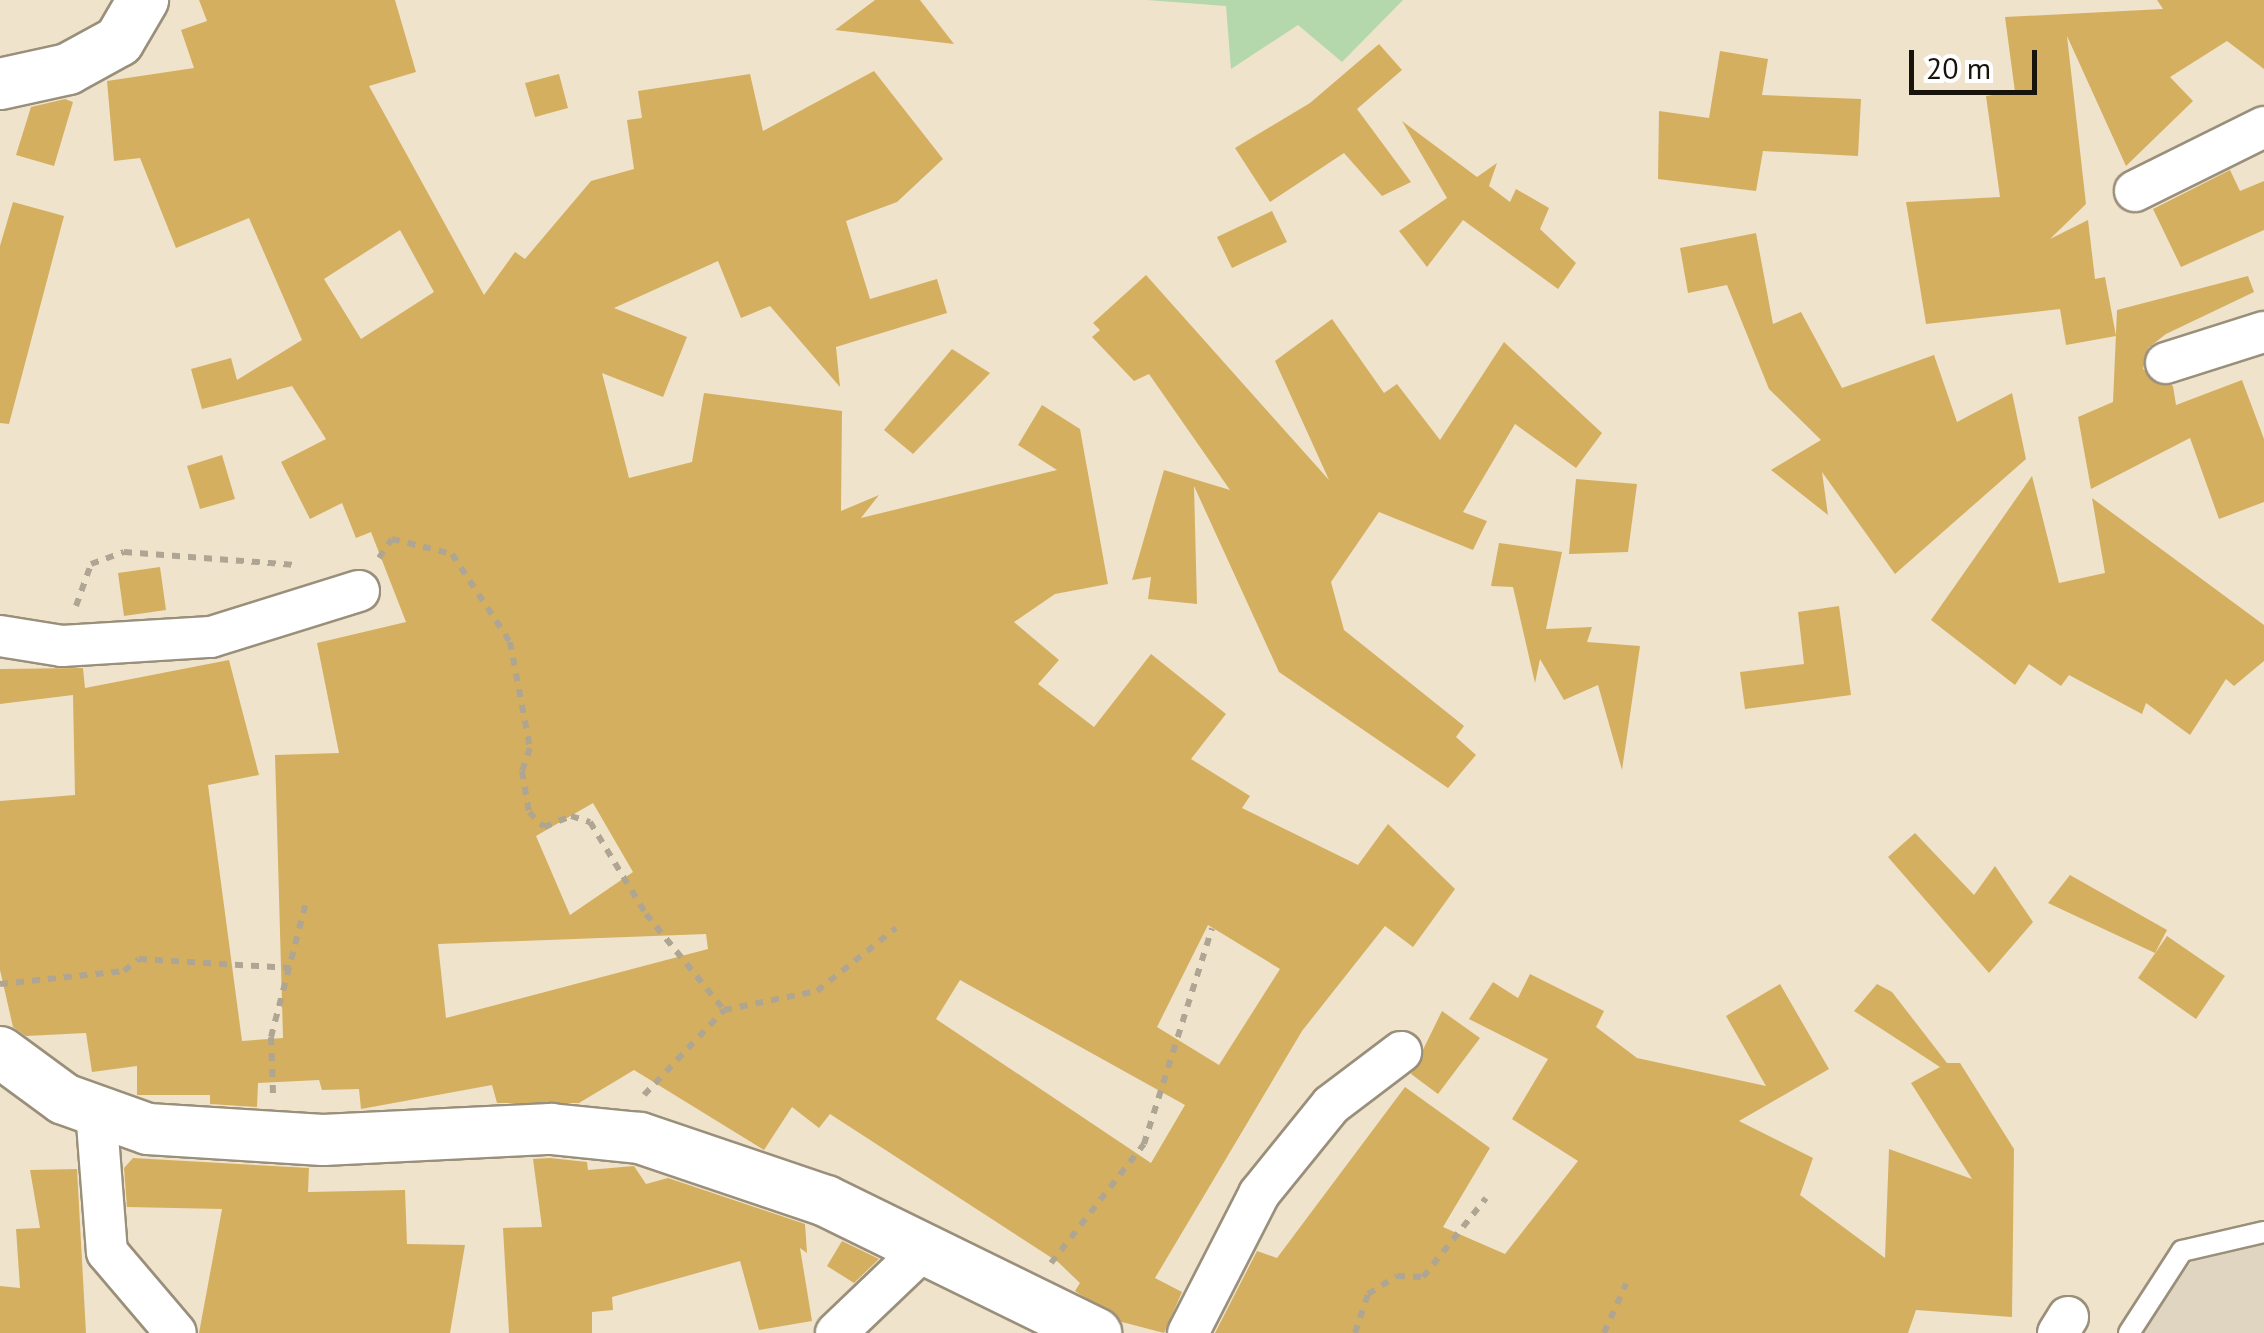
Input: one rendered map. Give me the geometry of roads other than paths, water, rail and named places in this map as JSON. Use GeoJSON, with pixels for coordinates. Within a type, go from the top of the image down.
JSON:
{"type":"FeatureCollection","features":[{"type":"Feature","properties":{"kind":"street"},"geometry":{"type":"LineString","coordinates":[[0,84],[68,69],[119,41],[143,0]]}},
{"type":"Feature","properties":{"kind":"street"},"geometry":{"type":"LineString","coordinates":[[2135,191],[2264,127]]}},
{"type":"Feature","properties":{"kind":"street"},"geometry":{"type":"LineString","coordinates":[[2166,363],[2264,332]]}},
{"type":"Feature","properties":{"kind":"street"},"geometry":{"type":"LineString","coordinates":[[0,636],[62,646],[211,636],[359,591]]}},
{"type":"Feature","properties":{"kind":"street"},"geometry":{"type":"LineString","coordinates":[[0,1052],[64,1099],[148,1129],[270,1137],[551,1129],[618,1136],[826,1201],[1031,1299],[1083,1331]]}},
{"type":"Feature","properties":{"kind":"street"},"geometry":{"type":"LineString","coordinates":[[1188,1333],[1259,1194],[1332,1105],[1400,1052]]}},
{"type":"Feature","properties":{"kind":"street"},"geometry":{"type":"LineString","coordinates":[[96,1110],[107,1252],[176,1333]]}},
{"type":"Feature","properties":{"kind":"street"},"geometry":{"type":"LineString","coordinates":[[836,1333],[924,1248]]}},
{"type":"Feature","properties":{"kind":"lane"},"geometry":{"type":"LineString","coordinates":[[2129,1333],[2182,1251],[2264,1232]]}}]}
